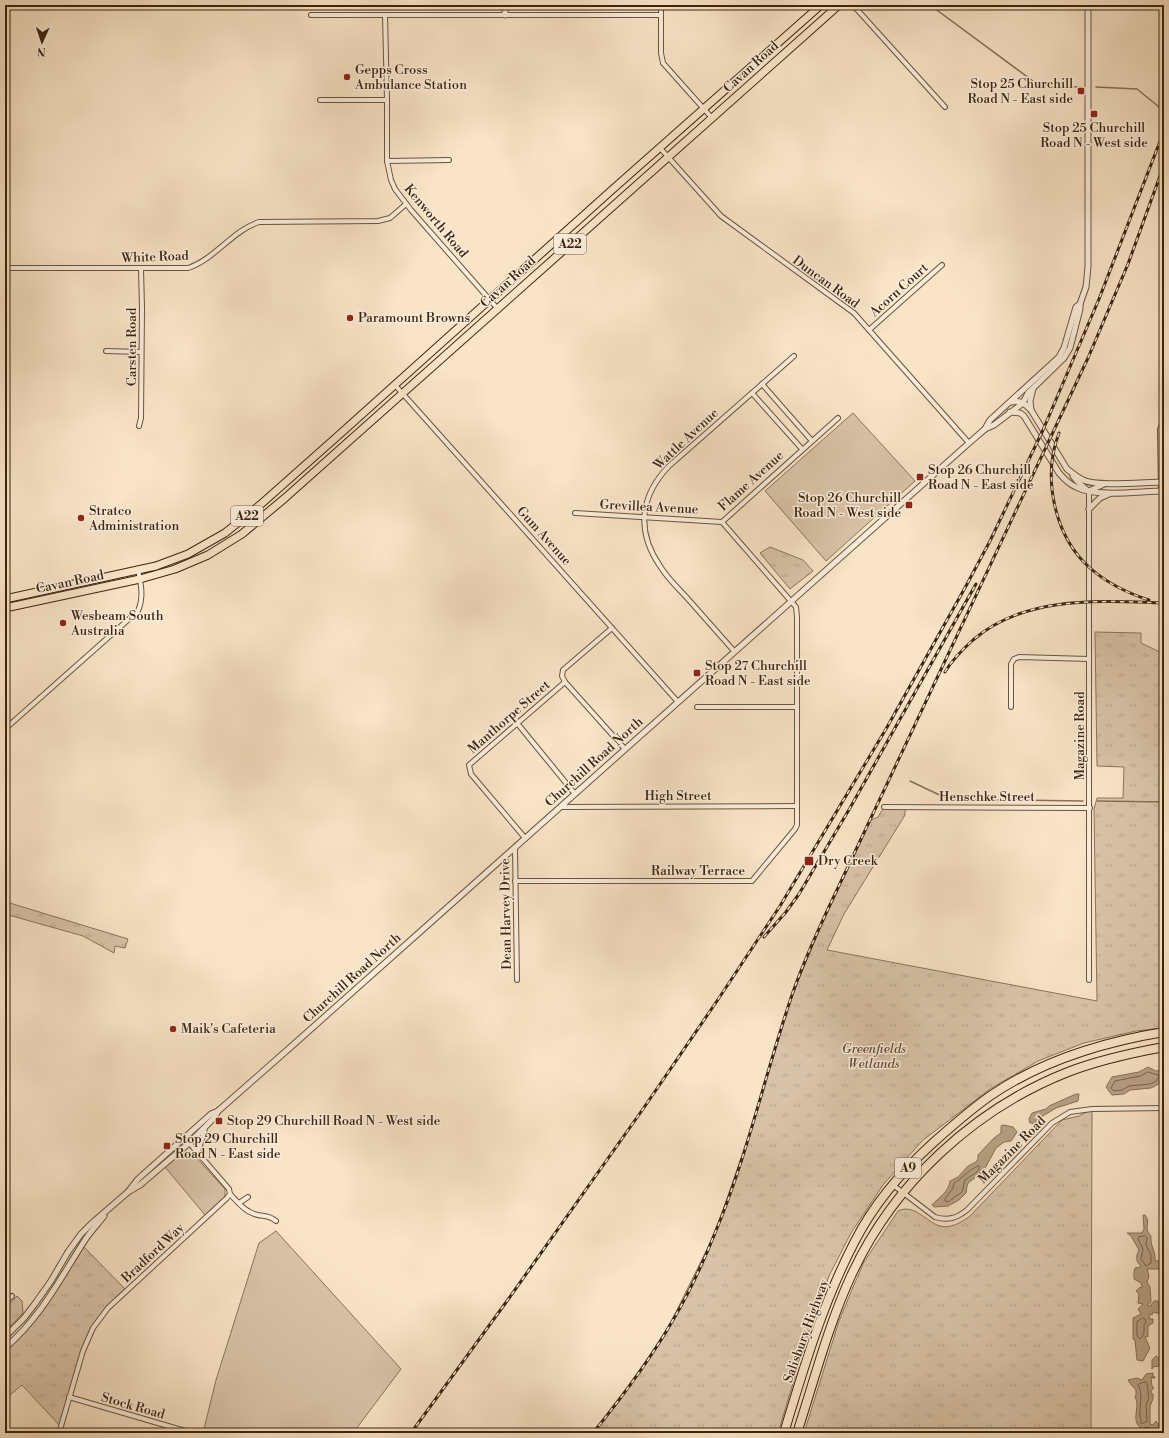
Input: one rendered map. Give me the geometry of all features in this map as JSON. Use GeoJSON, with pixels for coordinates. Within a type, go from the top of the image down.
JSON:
{"type":"FeatureCollection","features":[{"type":"Feature","properties":{"kind":"highway","name":"Salisbury Highway"},"geometry":{"type":"LineString","coordinates":[[784,1433],[825,1305],[856,1240],[893,1185],[918,1157],[951,1127],[989,1097],[1011,1083],[1052,1063],[1097,1046],[1137,1036],[1164,1032]]}},
{"type":"Feature","properties":{"kind":"highway","name":"Salisbury Highway"},"geometry":{"type":"LineString","coordinates":[[797,1433],[832,1322],[851,1276],[875,1232],[903,1193],[942,1152],[980,1120],[1023,1093],[1068,1072],[1116,1056],[1164,1047]]}},
{"type":"Feature","properties":{"kind":"main road","name":"Cavan Road"},"geometry":{"type":"LineString","coordinates":[[5,599],[138,570],[171,561],[215,539],[240,522],[822,5]]}},
{"type":"Feature","properties":{"kind":"main road","name":"Cavan Road"},"geometry":{"type":"LineString","coordinates":[[5,608],[140,579],[175,569],[208,555],[242,534],[839,5]]}},
{"type":"Feature","properties":{"kind":"main road"},"geometry":{"type":"LineString","coordinates":[[336,451],[340,434]]}},
{"type":"Feature","properties":{"kind":"main road"},"geometry":{"type":"LineString","coordinates":[[277,489],[284,498]]}},
{"type":"Feature","properties":{"kind":"street"},"geometry":{"type":"LineString","coordinates":[[505,5],[505,15]]}},
{"type":"Feature","properties":{"kind":"street"},"geometry":{"type":"LineString","coordinates":[[661,5],[661,53],[663,63],[712,118]]}},
{"type":"Feature","properties":{"kind":"street"},"geometry":{"type":"LineString","coordinates":[[853,5],[945,107]]}},
{"type":"Feature","properties":{"kind":"street","name":"Churchill Road North"},"geometry":{"type":"LineString","coordinates":[[5,1337],[24,1318],[34,1305],[81,1234],[90,1224],[128,1192],[138,1179],[211,1114],[218,1111],[515,848],[625,748],[969,443],[1023,403],[1028,393],[1058,365],[1068,352],[1080,309],[1080,304],[1086,287],[1088,267],[1088,5]]}},
{"type":"Feature","properties":{"kind":"street"},"geometry":{"type":"LineString","coordinates":[[311,15],[661,15]]}},
{"type":"Feature","properties":{"kind":"street","name":"Kenworth Road"},"geometry":{"type":"LineString","coordinates":[[385,15],[387,161],[391,180],[395,189],[406,204],[498,308]]}},
{"type":"Feature","properties":{"kind":"street"},"geometry":{"type":"LineString","coordinates":[[320,100],[387,100]]}},
{"type":"Feature","properties":{"kind":"street","name":"Duncan Road"},"geometry":{"type":"LineString","coordinates":[[660,148],[722,216],[851,310],[969,443]]}},
{"type":"Feature","properties":{"kind":"street"},"geometry":{"type":"LineString","coordinates":[[387,161],[449,160]]}},
{"type":"Feature","properties":{"kind":"street","name":"White Road"},"geometry":{"type":"LineString","coordinates":[[5,268],[188,268],[203,262],[245,228],[260,222],[378,221],[390,218],[406,204]]}},
{"type":"Feature","properties":{"kind":"street","name":"Acorn Court"},"geometry":{"type":"LineString","coordinates":[[869,330],[942,265]]}},
{"type":"Feature","properties":{"kind":"street","name":"Carsten Road"},"geometry":{"type":"LineString","coordinates":[[139,426],[142,418],[141,268]]}},
{"type":"Feature","properties":{"kind":"street","name":"Churchill Road North"},"geometry":{"type":"LineString","coordinates":[[985,430],[990,420],[1059,357],[1064,348],[1076,307],[1080,304]]}},
{"type":"Feature","properties":{"kind":"street"},"geometry":{"type":"LineString","coordinates":[[106,351],[141,352]]}},
{"type":"Feature","properties":{"kind":"street","name":"Wattle Avenue"},"geometry":{"type":"LineString","coordinates":[[734,652],[660,567],[648,545],[645,534],[644,516],[646,506],[653,487],[660,476],[794,356]]}},
{"type":"Feature","properties":{"kind":"street"},"geometry":{"type":"LineString","coordinates":[[762,384],[812,441]]}},
{"type":"Feature","properties":{"kind":"street","name":"Gum Avenue"},"geometry":{"type":"LineString","coordinates":[[395,385],[678,702]]}},
{"type":"Feature","properties":{"kind":"street"},"geometry":{"type":"LineString","coordinates":[[1030,410],[1030,401],[1034,388]]}},
{"type":"Feature","properties":{"kind":"street"},"geometry":{"type":"LineString","coordinates":[[752,393],[802,449]]}},
{"type":"Feature","properties":{"kind":"street"},"geometry":{"type":"LineString","coordinates":[[1011,402],[1017,401],[1023,403],[1030,410],[1077,482],[1089,491]]}},
{"type":"Feature","properties":{"kind":"street"},"geometry":{"type":"LineString","coordinates":[[1010,412],[1020,413],[1024,416],[1052,462],[1067,481],[1077,488],[1089,491],[1112,493],[1162,491],[1160,429],[1164,421]]}},
{"type":"Feature","properties":{"kind":"street","name":"Flame Avenue"},"geometry":{"type":"LineString","coordinates":[[792,601],[722,522],[838,418]]}},
{"type":"Feature","properties":{"kind":"street"},"geometry":{"type":"LineString","coordinates":[[1068,469],[1083,480],[1092,482],[1162,482]]}},
{"type":"Feature","properties":{"kind":"street"},"geometry":{"type":"LineString","coordinates":[[1089,491],[1106,483]]}},
{"type":"Feature","properties":{"kind":"street","name":"Magazine Road"},"geometry":{"type":"LineString","coordinates":[[1089,491],[1089,980]]}},
{"type":"Feature","properties":{"kind":"street"},"geometry":{"type":"LineString","coordinates":[[1089,509],[1100,498],[1112,493]]}},
{"type":"Feature","properties":{"kind":"street","name":"Grevillea Avenue"},"geometry":{"type":"LineString","coordinates":[[575,513],[644,516],[722,522]]}},
{"type":"Feature","properties":{"kind":"street"},"geometry":{"type":"LineString","coordinates":[[5,729],[136,613],[140,607],[141,599],[141,585],[138,570]]}},
{"type":"Feature","properties":{"kind":"street","name":"Railway Terrace"},"geometry":{"type":"LineString","coordinates":[[515,881],[752,881],[795,829],[797,824],[797,617],[796,606],[792,601]]}},
{"type":"Feature","properties":{"kind":"street"},"geometry":{"type":"LineString","coordinates":[[612,628],[563,670],[562,676],[565,682],[625,748]]}},
{"type":"Feature","properties":{"kind":"street"},"geometry":{"type":"LineString","coordinates":[[1011,707],[1011,664],[1014,659],[1019,657],[1090,659]]}},
{"type":"Feature","properties":{"kind":"street","name":"Manthorpe Street"},"geometry":{"type":"LineString","coordinates":[[525,838],[471,774],[469,765],[565,682]]}},
{"type":"Feature","properties":{"kind":"street"},"geometry":{"type":"LineString","coordinates":[[697,707],[797,706]]}},
{"type":"Feature","properties":{"kind":"street"},"geometry":{"type":"LineString","coordinates":[[517,723],[575,794]]}},
{"type":"Feature","properties":{"kind":"street","name":"High Street"},"geometry":{"type":"LineString","coordinates":[[561,807],[796,806]]}},
{"type":"Feature","properties":{"kind":"street","name":"Henschke Street"},"geometry":{"type":"LineString","coordinates":[[884,807],[1090,808]]}},
{"type":"Feature","properties":{"kind":"street","name":"Dean Harvey Drive"},"geometry":{"type":"LineString","coordinates":[[515,848],[517,980]]}},
{"type":"Feature","properties":{"kind":"street","name":"Magazine Road"},"geometry":{"type":"LineString","coordinates":[[893,1185],[935,1217],[943,1219],[956,1218],[967,1210],[1052,1122],[1070,1112],[1092,1109],[1164,1108]]}},
{"type":"Feature","properties":{"kind":"street","name":"Churchill Road North"},"geometry":{"type":"LineString","coordinates":[[128,1192],[140,1185],[190,1143],[215,1117],[218,1111]]}},
{"type":"Feature","properties":{"kind":"street"},"geometry":{"type":"LineString","coordinates":[[197,1152],[198,1146],[204,1134],[204,1129]]}},
{"type":"Feature","properties":{"kind":"street"},"geometry":{"type":"LineString","coordinates":[[185,1138],[229,1189],[230,1194],[239,1203],[253,1214],[266,1215],[276,1221]]}},
{"type":"Feature","properties":{"kind":"street","name":"Bradford Way"},"geometry":{"type":"LineString","coordinates":[[59,1433],[83,1351],[93,1328],[108,1308],[230,1194]]}},
{"type":"Feature","properties":{"kind":"street"},"geometry":{"type":"LineString","coordinates":[[239,1203],[248,1197]]}},
{"type":"Feature","properties":{"kind":"street","name":"Churchill Road North"},"geometry":{"type":"LineString","coordinates":[[5,1348],[19,1336],[38,1314],[86,1239],[108,1210]]}},
{"type":"Feature","properties":{"kind":"street"},"geometry":{"type":"LineString","coordinates":[[5,1302],[12,1296]]}},
{"type":"Feature","properties":{"kind":"street"},"geometry":{"type":"LineString","coordinates":[[34,1305],[38,1314]]}},
{"type":"Feature","properties":{"kind":"street","name":"Stock Road"},"geometry":{"type":"LineString","coordinates":[[69,1397],[192,1433]]}},
{"type":"Feature","properties":{"kind":"green space"},"geometry":{"type":"Polygon","coordinates":[[[853,413],[915,481],[826,561],[765,491],[853,413]]]}},
{"type":"Feature","properties":{"kind":"green space"},"geometry":{"type":"Polygon","coordinates":[[[770,547],[803,560],[813,571],[790,589],[760,553],[770,547]]]}},
{"type":"Feature","properties":{"kind":"green space","name":"Greenfields Wetlands"},"geometry":{"type":"Polygon","coordinates":[[[1095,632],[1141,633],[1141,643],[1164,654],[1164,1028],[1136,1031],[1084,1043],[1038,1061],[990,1089],[922,1141],[883,1185],[851,1233],[829,1276],[808,1334],[778,1433],[594,1433],[621,1399],[648,1360],[670,1324],[715,1233],[748,1138],[792,996],[828,909],[869,821],[878,817],[884,807],[905,807],[905,815],[844,914],[827,950],[1097,1001],[1094,809],[1097,798],[1123,798],[1124,767],[1097,766],[1095,632]]]}},
{"type":"Feature","properties":{"kind":"green space"},"geometry":{"type":"Polygon","coordinates":[[[5,901],[128,939],[125,948],[115,946],[114,953],[83,936],[5,914],[5,901]]]}},
{"type":"Feature","properties":{"kind":"green space"},"geometry":{"type":"Polygon","coordinates":[[[1092,1109],[1091,1433],[804,1433],[839,1321],[853,1287],[864,1262],[898,1211],[910,1209],[935,1224],[944,1227],[959,1223],[969,1217],[1062,1120],[1079,1116],[1092,1109]]]}},
{"type":"Feature","properties":{"kind":"green space"},"geometry":{"type":"Polygon","coordinates":[[[185,1152],[192,1153],[225,1189],[225,1196],[223,1199],[205,1215],[165,1167],[180,1154],[185,1152]]]}},
{"type":"Feature","properties":{"kind":"green space"},"geometry":{"type":"Polygon","coordinates":[[[276,1231],[401,1369],[353,1433],[203,1433],[216,1380],[259,1243],[276,1231]]]}},
{"type":"Feature","properties":{"kind":"green space"},"geometry":{"type":"Polygon","coordinates":[[[82,1245],[127,1291],[108,1308],[93,1328],[83,1353],[61,1427],[22,1385],[5,1399],[5,1348],[19,1336],[82,1245]]]}},
{"type":"Feature","properties":{"kind":"green space"},"geometry":{"type":"Polygon","coordinates":[[[17,1296],[22,1301],[23,1313],[5,1332],[5,1309],[17,1296]]]}},
{"type":"Feature","properties":{"kind":"water"},"geometry":{"type":"Polygon","coordinates":[[[1148,1067],[1156,1071],[1164,1070],[1164,1079],[1151,1088],[1130,1090],[1124,1094],[1112,1095],[1106,1087],[1112,1077],[1139,1072],[1148,1067]]]}},
{"type":"Feature","properties":{"kind":"water"},"geometry":{"type":"Polygon","coordinates":[[[1079,1094],[1078,1101],[1056,1108],[1036,1120],[1036,1126],[1034,1127],[1033,1123],[1030,1123],[1029,1119],[1032,1113],[1046,1109],[1049,1106],[1079,1094]]]}},
{"type":"Feature","properties":{"kind":"water"},"geometry":{"type":"Polygon","coordinates":[[[1001,1126],[1013,1127],[1017,1132],[1011,1141],[1004,1142],[996,1148],[983,1172],[968,1183],[966,1193],[959,1200],[948,1206],[934,1207],[932,1205],[946,1191],[950,1181],[958,1177],[968,1166],[976,1162],[978,1155],[994,1138],[1001,1133],[1001,1126]]]}},
{"type":"Feature","properties":{"kind":"water"},"geometry":{"type":"Polygon","coordinates":[[[1143,1215],[1145,1215],[1148,1221],[1147,1230],[1151,1236],[1155,1261],[1163,1261],[1164,1269],[1147,1269],[1149,1276],[1147,1282],[1150,1287],[1151,1302],[1148,1306],[1150,1306],[1154,1301],[1158,1301],[1159,1309],[1161,1303],[1164,1303],[1164,1309],[1161,1314],[1153,1312],[1152,1315],[1149,1315],[1150,1319],[1153,1319],[1153,1323],[1148,1326],[1148,1337],[1145,1337],[1150,1348],[1143,1361],[1137,1360],[1135,1340],[1133,1339],[1133,1318],[1141,1314],[1138,1309],[1143,1304],[1138,1303],[1139,1294],[1136,1291],[1142,1287],[1141,1283],[1134,1279],[1135,1268],[1141,1267],[1137,1258],[1139,1250],[1131,1236],[1127,1233],[1142,1233],[1144,1229],[1143,1215]]]}},
{"type":"Feature","properties":{"kind":"water"},"geometry":{"type":"Polygon","coordinates":[[[1156,1356],[1160,1359],[1159,1366],[1153,1367],[1152,1369],[1152,1360],[1156,1356]]]}},
{"type":"Feature","properties":{"kind":"water"},"geometry":{"type":"Polygon","coordinates":[[[1153,1373],[1155,1378],[1151,1377],[1152,1386],[1154,1388],[1151,1391],[1151,1394],[1153,1394],[1153,1399],[1150,1406],[1150,1424],[1153,1425],[1156,1421],[1159,1426],[1164,1425],[1164,1433],[1150,1433],[1150,1428],[1147,1427],[1144,1428],[1142,1433],[1141,1428],[1136,1421],[1136,1390],[1128,1380],[1137,1378],[1142,1380],[1146,1374],[1153,1373]]]}},
{"type":"Feature","properties":{"kind":"waterway"},"geometry":{"type":"LineString","coordinates":[[930,5],[1037,84],[1046,87],[1081,87]]}},
{"type":"Feature","properties":{"kind":"waterway"},"geometry":{"type":"LineString","coordinates":[[1096,87],[1137,89],[1164,111]]}},
{"type":"Feature","properties":{"kind":"waterway"},"geometry":{"type":"LineString","coordinates":[[910,781],[948,799],[1083,801]]}},
{"type":"Feature","properties":{"kind":"waterway"},"geometry":{"type":"LineString","coordinates":[[1097,801],[1164,802]]}},
{"type":"Feature","properties":{"kind":"railway"},"geometry":{"type":"LineString","coordinates":[[411,1433],[507,1301],[643,1109],[717,1001],[780,906],[886,729],[990,541],[1043,430],[1099,299],[1164,131]]}},
{"type":"Feature","properties":{"kind":"railway"},"geometry":{"type":"LineString","coordinates":[[593,1433],[625,1392],[655,1349],[679,1310],[701,1267],[737,1175],[782,1025],[809,952],[1088,358],[1128,264],[1164,165]]}},
{"type":"Feature","properties":{"kind":"railway"},"geometry":{"type":"LineString","coordinates":[[1059,433],[1054,450],[1052,487],[1060,523],[1068,540],[1078,555],[1090,568],[1103,578],[1118,587],[1149,600]]}},
{"type":"Feature","properties":{"kind":"railway"},"geometry":{"type":"LineString","coordinates":[[764,937],[786,912],[799,894],[850,808],[976,584]]}},
{"type":"Feature","properties":{"kind":"railway"},"geometry":{"type":"LineString","coordinates":[[945,672],[951,663],[973,640],[994,625],[1016,615],[1039,608],[1064,604],[1089,602],[1164,603]]}},
{"type":"Feature","properties":{"kind":"place","name":"Gepps Cross Ambulance Station"},"geometry":{"type":"Point","coordinates":[347,77]}},
{"type":"Feature","properties":{"kind":"place","name":"Stop 25 Churchill Road N - East side"},"geometry":{"type":"Point","coordinates":[1081,91]}},
{"type":"Feature","properties":{"kind":"place","name":"Stop 25 Churchill Road N - West side"},"geometry":{"type":"Point","coordinates":[1094,114]}},
{"type":"Feature","properties":{"kind":"place","name":"Paramount Browns"},"geometry":{"type":"Point","coordinates":[350,318]}},
{"type":"Feature","properties":{"kind":"place","name":"Stop 26 Churchill Road N - East side"},"geometry":{"type":"Point","coordinates":[920,477]}},
{"type":"Feature","properties":{"kind":"place","name":"Stop 26 Churchill Road N - West side"},"geometry":{"type":"Point","coordinates":[909,505]}},
{"type":"Feature","properties":{"kind":"place","name":"Stratco Administration"},"geometry":{"type":"Point","coordinates":[81,518]}},
{"type":"Feature","properties":{"kind":"place","name":"Wesbeam South Australia"},"geometry":{"type":"Point","coordinates":[63,623]}},
{"type":"Feature","properties":{"kind":"place","name":"Stop 27 Churchill Road N - East side"},"geometry":{"type":"Point","coordinates":[697,673]}},
{"type":"Feature","properties":{"kind":"place","name":"Dry Creek"},"geometry":{"type":"Point","coordinates":[809,861]}},
{"type":"Feature","properties":{"kind":"place","name":"Maik's Cafeteria"},"geometry":{"type":"Point","coordinates":[173,1029]}},
{"type":"Feature","properties":{"kind":"place","name":"Stop 29 Churchill Road N - West side"},"geometry":{"type":"Point","coordinates":[219,1121]}},
{"type":"Feature","properties":{"kind":"place","name":"Stop 29 Churchill Road N - East side"},"geometry":{"type":"Point","coordinates":[167,1146]}}]}
